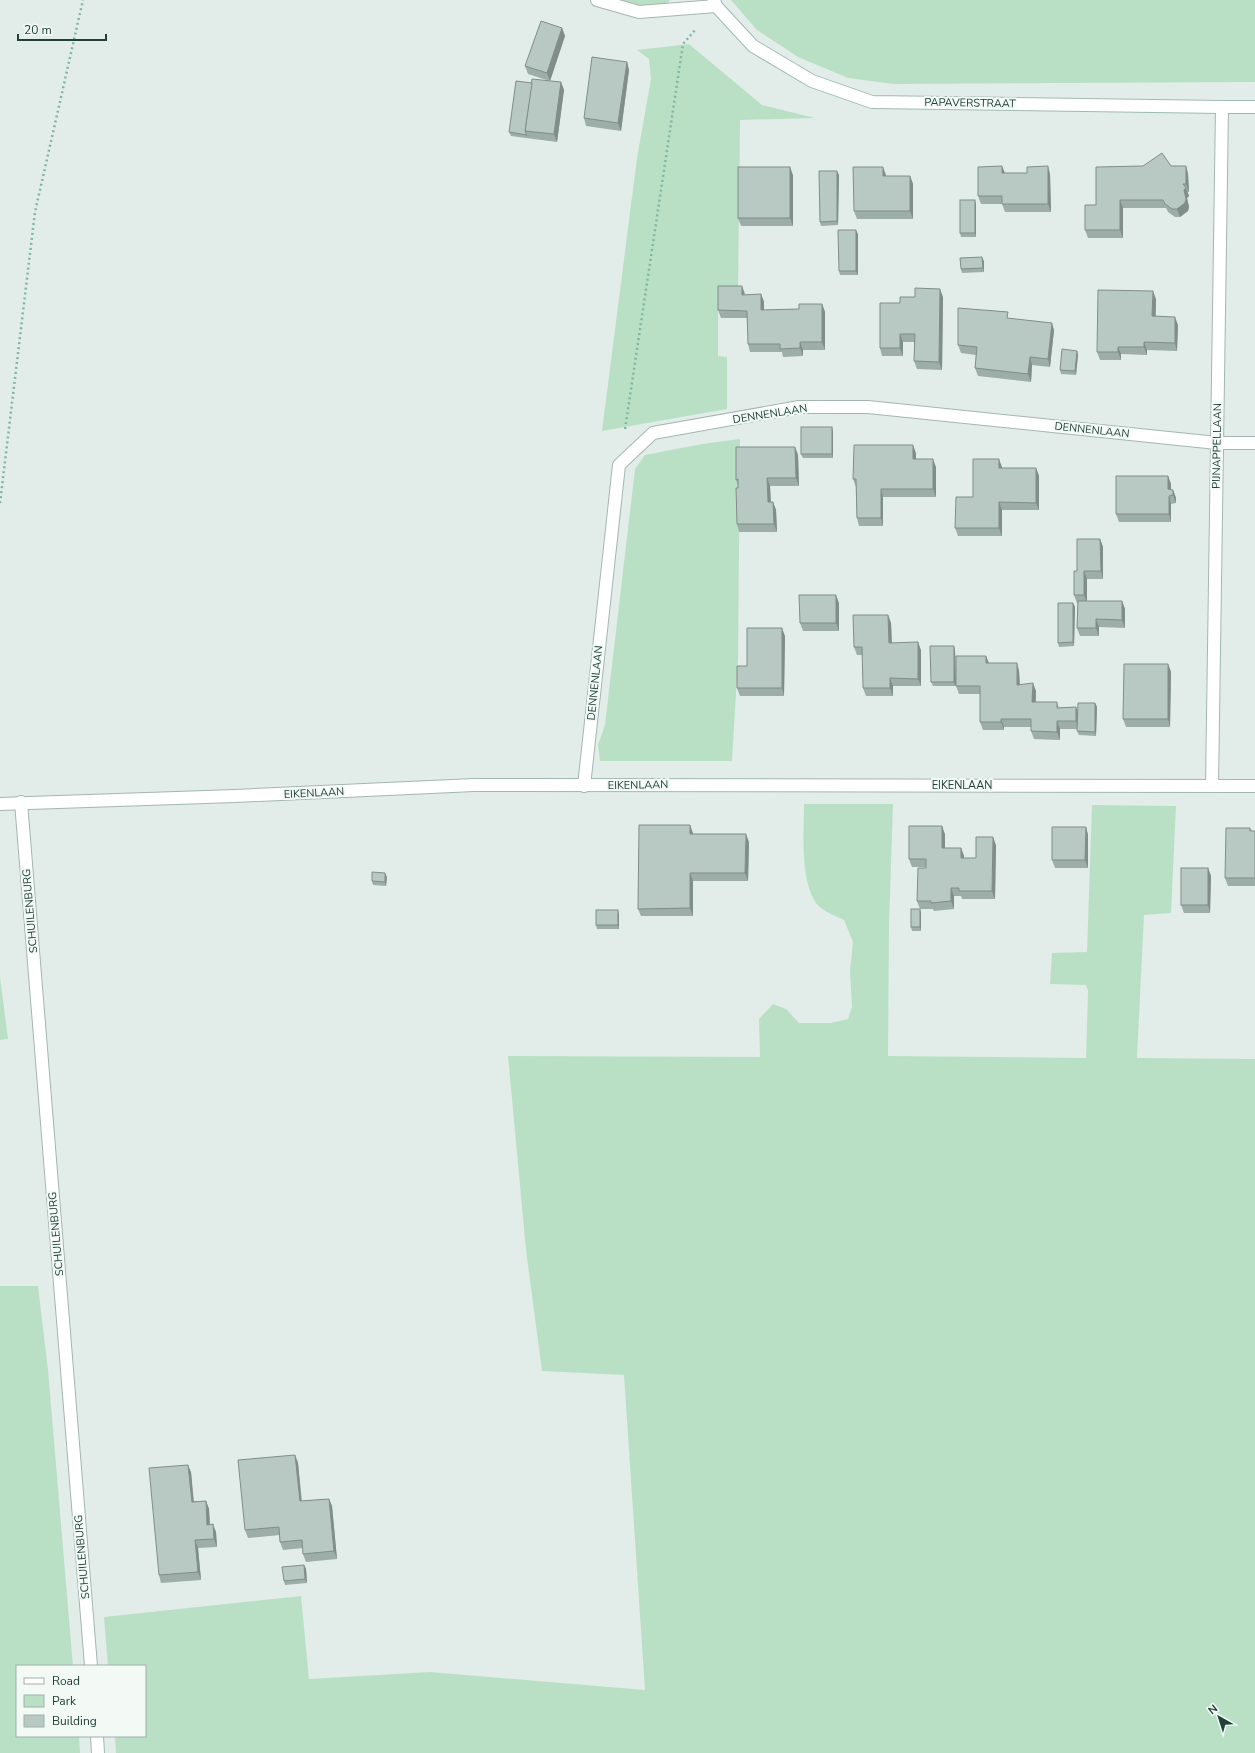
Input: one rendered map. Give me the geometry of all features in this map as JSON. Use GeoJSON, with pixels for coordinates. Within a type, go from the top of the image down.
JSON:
{"type":"FeatureCollection","features":[{"type":"Feature","properties":{"kind":"street"},"geometry":{"type":"LineString","coordinates":[[597,0],[639,12],[715,3]]}},
{"type":"Feature","properties":{"kind":"street","name":"PAPAVERSTRAAT"},"geometry":{"type":"LineString","coordinates":[[715,3],[753,46],[812,82],[872,102],[1222,107],[1255,106]]}},
{"type":"Feature","properties":{"kind":"street","name":"PIJNAPPELLAAN"},"geometry":{"type":"LineString","coordinates":[[1212,785],[1222,107]]}},
{"type":"Feature","properties":{"kind":"street","name":"DENNENLAAN"},"geometry":{"type":"LineString","coordinates":[[584,786],[619,465],[653,433],[799,407],[868,407],[1217,443],[1255,444]]}},
{"type":"Feature","properties":{"kind":"street","name":"EIKENLAAN"},"geometry":{"type":"LineString","coordinates":[[0,804],[21,802],[235,796],[474,785],[1255,786]]}},
{"type":"Feature","properties":{"kind":"street","name":"SCHUILENBURG"},"geometry":{"type":"LineString","coordinates":[[21,802],[91,1665]]}},
{"type":"Feature","properties":{"kind":"street"},"geometry":{"type":"LineString","coordinates":[[97,1737],[98,1753]]}},
{"type":"Feature","properties":{"kind":"path"},"geometry":{"type":"LineString","coordinates":[[0,503],[35,212],[83,0]]}},
{"type":"Feature","properties":{"kind":"path"},"geometry":{"type":"LineString","coordinates":[[619,465],[683,44],[715,3]]}},
{"type":"Feature","properties":{"kind":"green space"},"geometry":{"type":"Polygon","coordinates":[[[590,0],[670,0],[664,10],[599,5],[590,0]]]}},
{"type":"Feature","properties":{"kind":"green space"},"geometry":{"type":"Polygon","coordinates":[[[731,0],[1255,0],[1255,82],[893,84],[848,78],[798,57],[757,30],[731,0]]]}},
{"type":"Feature","properties":{"kind":"green space"},"geometry":{"type":"Polygon","coordinates":[[[689,44],[762,105],[815,118],[740,120],[738,291],[718,291],[718,356],[727,357],[727,409],[602,431],[637,158],[651,79],[649,59],[637,50],[689,44]]]}},
{"type":"Feature","properties":{"kind":"green space"},"geometry":{"type":"Polygon","coordinates":[[[740,439],[738,659],[732,761],[600,761],[598,745],[605,725],[635,469],[645,455],[702,444],[740,439]]]}},
{"type":"Feature","properties":{"kind":"green space"},"geometry":{"type":"Polygon","coordinates":[[[804,804],[893,804],[889,925],[888,1056],[1086,1058],[1088,991],[1086,985],[1050,984],[1052,953],[1087,952],[1092,805],[1176,806],[1171,913],[1144,915],[1137,1058],[1255,1059],[1255,1753],[116,1753],[115,1737],[146,1737],[146,1665],[108,1665],[104,1617],[301,1596],[309,1679],[430,1672],[645,1690],[624,1375],[542,1371],[526,1250],[508,1056],[760,1057],[759,1019],[773,1004],[786,1009],[799,1023],[831,1023],[848,1019],[852,1007],[850,971],[853,942],[844,920],[820,907],[814,900],[807,878],[803,840],[804,804]]]}},
{"type":"Feature","properties":{"kind":"green space"},"geometry":{"type":"Polygon","coordinates":[[[0,977],[8,1039],[0,1040],[0,977]]]}},
{"type":"Feature","properties":{"kind":"green space"},"geometry":{"type":"Polygon","coordinates":[[[0,1286],[38,1286],[48,1370],[73,1665],[16,1665],[16,1737],[79,1737],[80,1753],[0,1753],[0,1286]]]}},
{"type":"Feature","properties":{"kind":"building"},"geometry":{"type":"Polygon","coordinates":[[[541,21],[562,28],[547,73],[525,66],[541,21]]]}},
{"type":"Feature","properties":{"kind":"building"},"geometry":{"type":"Polygon","coordinates":[[[592,57],[627,62],[618,123],[584,118],[592,57]]]}},
{"type":"Feature","properties":{"kind":"building"},"geometry":{"type":"Polygon","coordinates":[[[532,79],[561,82],[554,134],[525,131],[532,79]]]}},
{"type":"Feature","properties":{"kind":"building"},"geometry":{"type":"Polygon","coordinates":[[[516,81],[532,83],[525,131],[527,135],[509,132],[516,81]]]}},
{"type":"Feature","properties":{"kind":"building"},"geometry":{"type":"Polygon","coordinates":[[[1162,153],[1171,166],[1186,166],[1186,184],[1183,184],[1186,188],[1184,190],[1186,199],[1185,203],[1177,209],[1172,209],[1165,204],[1163,200],[1120,200],[1120,230],[1085,230],[1085,205],[1096,205],[1096,167],[1143,166],[1162,153]]]}},
{"type":"Feature","properties":{"kind":"building"},"geometry":{"type":"Polygon","coordinates":[[[1002,166],[1002,173],[1027,173],[1027,167],[1048,166],[1048,204],[1002,204],[1002,196],[978,196],[978,167],[1002,166]]]}},
{"type":"Feature","properties":{"kind":"building"},"geometry":{"type":"Polygon","coordinates":[[[738,167],[790,167],[790,218],[738,218],[738,167]]]}},
{"type":"Feature","properties":{"kind":"building"},"geometry":{"type":"Polygon","coordinates":[[[853,167],[883,167],[883,176],[910,176],[910,211],[854,211],[853,167]]]}},
{"type":"Feature","properties":{"kind":"building"},"geometry":{"type":"Polygon","coordinates":[[[819,171],[837,171],[837,221],[820,222],[819,171]]]}},
{"type":"Feature","properties":{"kind":"building"},"geometry":{"type":"Polygon","coordinates":[[[960,200],[975,200],[975,233],[960,233],[960,200]]]}},
{"type":"Feature","properties":{"kind":"building"},"geometry":{"type":"Polygon","coordinates":[[[838,230],[856,230],[856,271],[839,271],[838,230]]]}},
{"type":"Feature","properties":{"kind":"building"},"geometry":{"type":"Polygon","coordinates":[[[982,257],[983,268],[961,269],[960,258],[982,257]]]}},
{"type":"Feature","properties":{"kind":"building"},"geometry":{"type":"Polygon","coordinates":[[[718,286],[742,286],[742,295],[761,294],[761,310],[799,309],[799,304],[822,304],[822,342],[800,342],[800,348],[780,349],[780,344],[748,344],[747,311],[718,310],[718,286]]]}},
{"type":"Feature","properties":{"kind":"building"},"geometry":{"type":"Polygon","coordinates":[[[915,288],[940,289],[939,362],[914,361],[915,334],[900,334],[900,348],[880,348],[880,303],[900,303],[900,297],[915,297],[915,288]]]}},
{"type":"Feature","properties":{"kind":"building"},"geometry":{"type":"Polygon","coordinates":[[[1098,290],[1153,291],[1152,316],[1175,317],[1175,343],[1144,342],[1144,347],[1118,347],[1118,352],[1097,352],[1098,290]]]}},
{"type":"Feature","properties":{"kind":"building"},"geometry":{"type":"Polygon","coordinates":[[[958,308],[1008,312],[1007,318],[1052,323],[1048,359],[1030,357],[1028,374],[975,368],[977,347],[958,345],[958,308]]]}},
{"type":"Feature","properties":{"kind":"building"},"geometry":{"type":"Polygon","coordinates":[[[1062,349],[1077,351],[1075,371],[1060,370],[1062,349]]]}},
{"type":"Feature","properties":{"kind":"building"},"geometry":{"type":"Polygon","coordinates":[[[801,427],[832,427],[832,454],[801,454],[801,427]]]}},
{"type":"Feature","properties":{"kind":"building"},"geometry":{"type":"Polygon","coordinates":[[[854,445],[913,445],[913,459],[933,459],[933,489],[881,489],[881,518],[857,518],[856,479],[853,479],[854,445]]]}},
{"type":"Feature","properties":{"kind":"building"},"geometry":{"type":"Polygon","coordinates":[[[736,447],[795,447],[796,478],[767,478],[768,502],[773,502],[774,524],[737,524],[736,488],[738,488],[738,479],[736,480],[736,447]]]}},
{"type":"Feature","properties":{"kind":"building"},"geometry":{"type":"Polygon","coordinates":[[[973,459],[999,459],[999,468],[1036,468],[1036,503],[999,502],[999,528],[955,528],[956,497],[973,497],[973,459]]]}},
{"type":"Feature","properties":{"kind":"building"},"geometry":{"type":"Polygon","coordinates":[[[1116,476],[1168,476],[1168,489],[1173,490],[1173,495],[1169,496],[1169,514],[1116,514],[1116,476]]]}},
{"type":"Feature","properties":{"kind":"building"},"geometry":{"type":"Polygon","coordinates":[[[1077,539],[1100,539],[1101,571],[1084,571],[1084,595],[1074,595],[1074,571],[1077,571],[1077,539]]]}},
{"type":"Feature","properties":{"kind":"building"},"geometry":{"type":"Polygon","coordinates":[[[799,595],[836,595],[836,623],[800,623],[799,595]]]}},
{"type":"Feature","properties":{"kind":"building"},"geometry":{"type":"Polygon","coordinates":[[[1078,601],[1122,601],[1122,620],[1096,619],[1096,628],[1077,628],[1078,601]]]}},
{"type":"Feature","properties":{"kind":"building"},"geometry":{"type":"Polygon","coordinates":[[[1058,603],[1073,603],[1073,642],[1058,643],[1058,603]]]}},
{"type":"Feature","properties":{"kind":"building"},"geometry":{"type":"Polygon","coordinates":[[[853,615],[888,615],[889,643],[918,642],[918,679],[890,678],[890,688],[863,688],[862,647],[854,647],[853,615]]]}},
{"type":"Feature","properties":{"kind":"building"},"geometry":{"type":"Polygon","coordinates":[[[747,628],[782,628],[782,688],[737,688],[737,666],[747,666],[747,628]]]}},
{"type":"Feature","properties":{"kind":"building"},"geometry":{"type":"Polygon","coordinates":[[[930,646],[954,646],[954,682],[931,682],[930,646]]]}},
{"type":"Feature","properties":{"kind":"building"},"geometry":{"type":"Polygon","coordinates":[[[956,656],[986,656],[986,663],[1017,663],[1017,685],[1033,683],[1032,702],[1057,702],[1057,708],[1076,707],[1076,721],[1057,721],[1057,732],[1031,731],[1031,719],[1001,719],[1001,722],[980,722],[980,686],[956,686],[956,656]]]}},
{"type":"Feature","properties":{"kind":"building"},"geometry":{"type":"Polygon","coordinates":[[[1124,664],[1168,664],[1168,719],[1123,719],[1124,664]]]}},
{"type":"Feature","properties":{"kind":"building"},"geometry":{"type":"Polygon","coordinates":[[[1078,703],[1095,703],[1095,732],[1077,731],[1078,703]]]}},
{"type":"Feature","properties":{"kind":"building"},"geometry":{"type":"Polygon","coordinates":[[[639,825],[690,825],[690,834],[746,834],[745,873],[690,873],[690,908],[638,909],[639,825]]]}},
{"type":"Feature","properties":{"kind":"building"},"geometry":{"type":"Polygon","coordinates":[[[909,826],[942,826],[942,848],[961,848],[961,858],[976,858],[976,837],[993,837],[992,891],[959,891],[959,888],[951,888],[951,901],[931,903],[931,901],[917,901],[918,868],[926,868],[926,859],[909,859],[909,826]]]}},
{"type":"Feature","properties":{"kind":"building"},"geometry":{"type":"Polygon","coordinates":[[[1052,827],[1086,827],[1085,860],[1052,860],[1052,827]]]}},
{"type":"Feature","properties":{"kind":"building"},"geometry":{"type":"Polygon","coordinates":[[[1226,828],[1250,828],[1250,831],[1255,831],[1255,878],[1225,878],[1226,828]]]}},
{"type":"Feature","properties":{"kind":"building"},"geometry":{"type":"Polygon","coordinates":[[[1181,868],[1208,868],[1208,905],[1181,905],[1181,868]]]}},
{"type":"Feature","properties":{"kind":"building"},"geometry":{"type":"Polygon","coordinates":[[[372,872],[385,873],[385,882],[372,881],[372,872]]]}},
{"type":"Feature","properties":{"kind":"building"},"geometry":{"type":"Polygon","coordinates":[[[911,909],[920,909],[920,927],[911,927],[911,909]]]}},
{"type":"Feature","properties":{"kind":"building"},"geometry":{"type":"Polygon","coordinates":[[[596,910],[618,910],[618,925],[596,925],[596,910]]]}},
{"type":"Feature","properties":{"kind":"building"},"geometry":{"type":"Polygon","coordinates":[[[295,1455],[300,1501],[329,1499],[334,1551],[303,1554],[302,1540],[280,1542],[279,1527],[245,1530],[238,1460],[295,1455]]]}},
{"type":"Feature","properties":{"kind":"building"},"geometry":{"type":"Polygon","coordinates":[[[188,1465],[192,1502],[206,1501],[207,1525],[213,1524],[214,1539],[195,1540],[198,1572],[159,1575],[149,1468],[188,1465]]]}},
{"type":"Feature","properties":{"kind":"building"},"geometry":{"type":"Polygon","coordinates":[[[304,1565],[305,1579],[284,1581],[282,1567],[304,1565]]]}}]}
